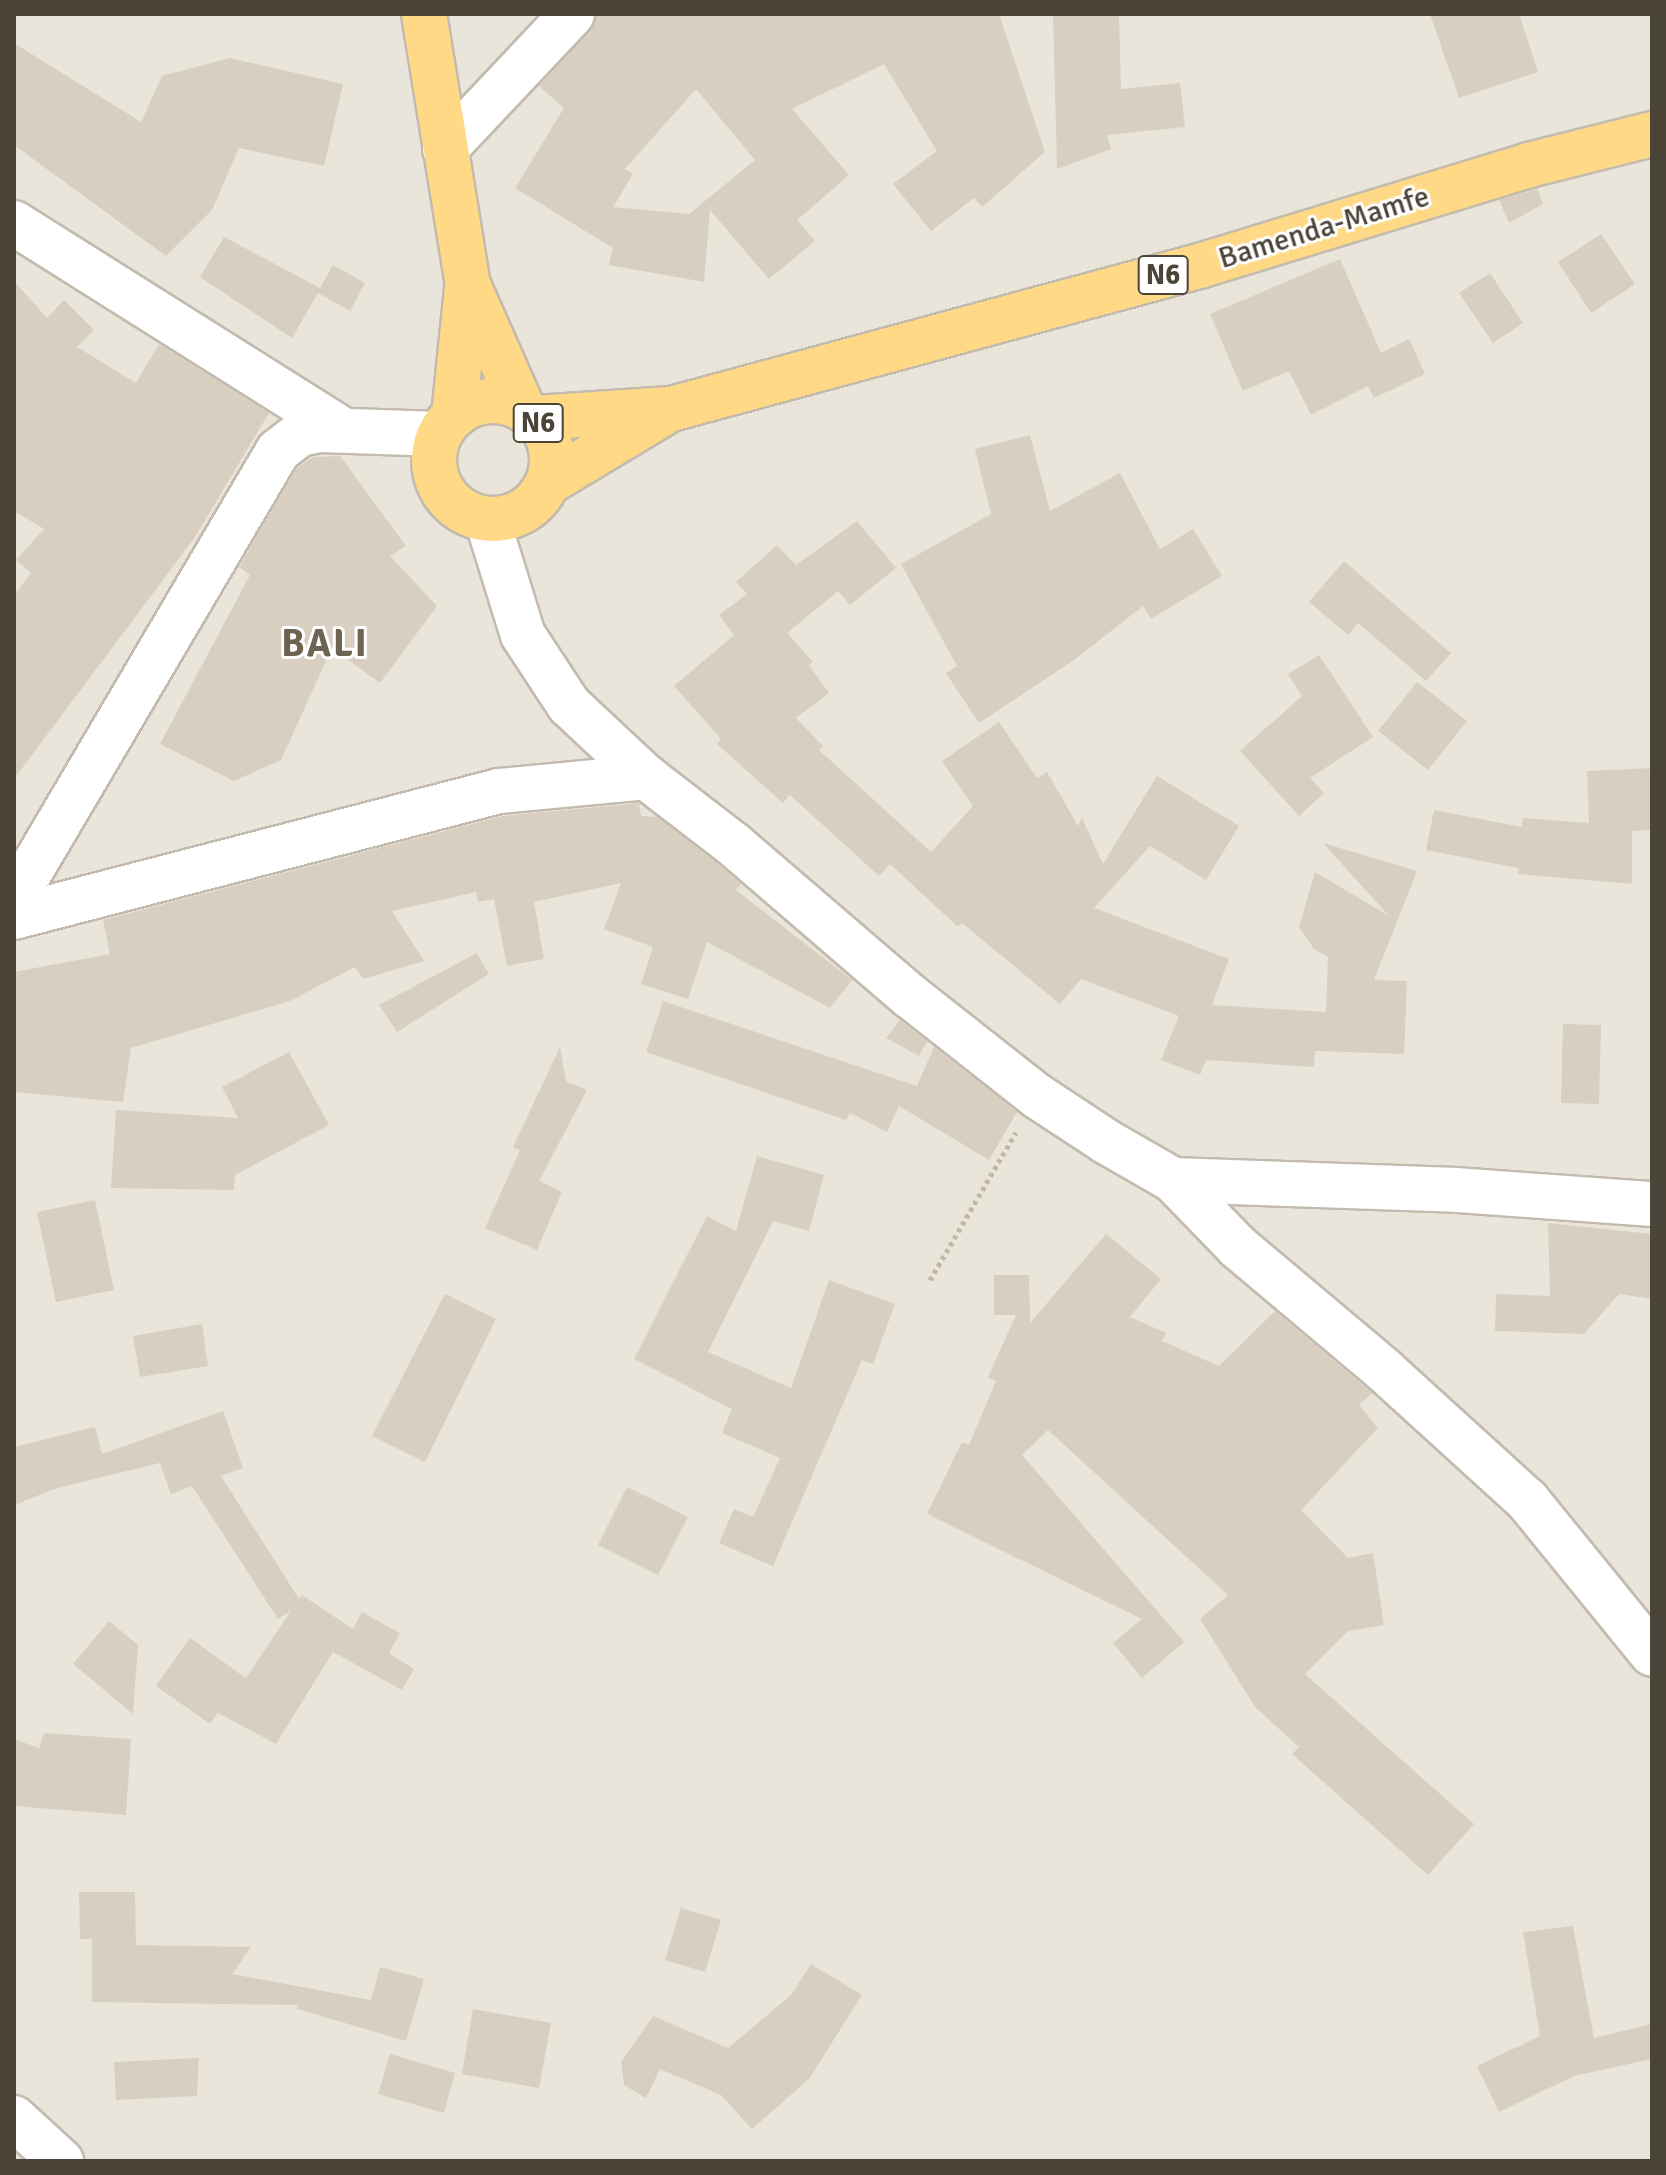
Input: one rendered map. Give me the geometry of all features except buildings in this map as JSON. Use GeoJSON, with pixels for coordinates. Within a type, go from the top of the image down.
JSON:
{"type":"FeatureCollection","features":[{"type":"Feature","properties":{"kind":"highway","name":"N6"},"geometry":{"type":"LineString","coordinates":[[424,14],[468,285],[529,414],[548,437],[553,460],[549,482]]}},
{"type":"Feature","properties":{"kind":"highway","name":"Bamenda-Mamfe"},"geometry":{"type":"LineString","coordinates":[[447,425],[475,403],[500,401],[529,414],[671,409],[1199,266],[1652,134]]}},
{"type":"Feature","properties":{"kind":"highway","name":"N6"},"geometry":{"type":"LineString","coordinates":[[468,285],[447,425],[435,467],[447,498],[465,512],[487,519]]}},
{"type":"Feature","properties":{"kind":"highway","name":"Bamenda-Mamfe"},"geometry":{"type":"LineString","coordinates":[[487,519],[512,516],[534,503],[549,482],[671,409]]}},
{"type":"Feature","properties":{"kind":"street"},"geometry":{"type":"LineString","coordinates":[[445,149],[572,14]]}},
{"type":"Feature","properties":{"kind":"street"},"geometry":{"type":"LineString","coordinates":[[14,223],[340,428]]}},
{"type":"Feature","properties":{"kind":"street"},"geometry":{"type":"LineString","coordinates":[[14,899],[278,451],[300,434],[340,428],[447,425]]}},
{"type":"Feature","properties":{"kind":"street"},"geometry":{"type":"LineString","coordinates":[[487,519],[523,635],[543,672],[569,705],[646,777],[1037,1096],[1173,1180],[1238,1247],[1384,1370],[1527,1500],[1652,1654]]}},
{"type":"Feature","properties":{"kind":"street"},"geometry":{"type":"LineString","coordinates":[[14,917],[499,791],[646,777]]}},
{"type":"Feature","properties":{"kind":"street"},"geometry":{"type":"LineString","coordinates":[[1173,1180],[1456,1190],[1652,1204]]}},
{"type":"Feature","properties":{"kind":"street"},"geometry":{"type":"LineString","coordinates":[[14,2118],[61,2161]]}},
{"type":"Feature","properties":{"kind":"path"},"geometry":{"type":"LineString","coordinates":[[930,1280],[1037,1096]]}},
{"type":"Feature","properties":{"kind":"shaded area"},"geometry":{"type":"Polygon","coordinates":[[[14,14],[1652,14],[1652,2161],[14,2161],[14,14]]]}},
{"type":"Feature","properties":{"kind":"district","name":"BALI"},"geometry":{"type":"Point","coordinates":[325,644]}}]}
